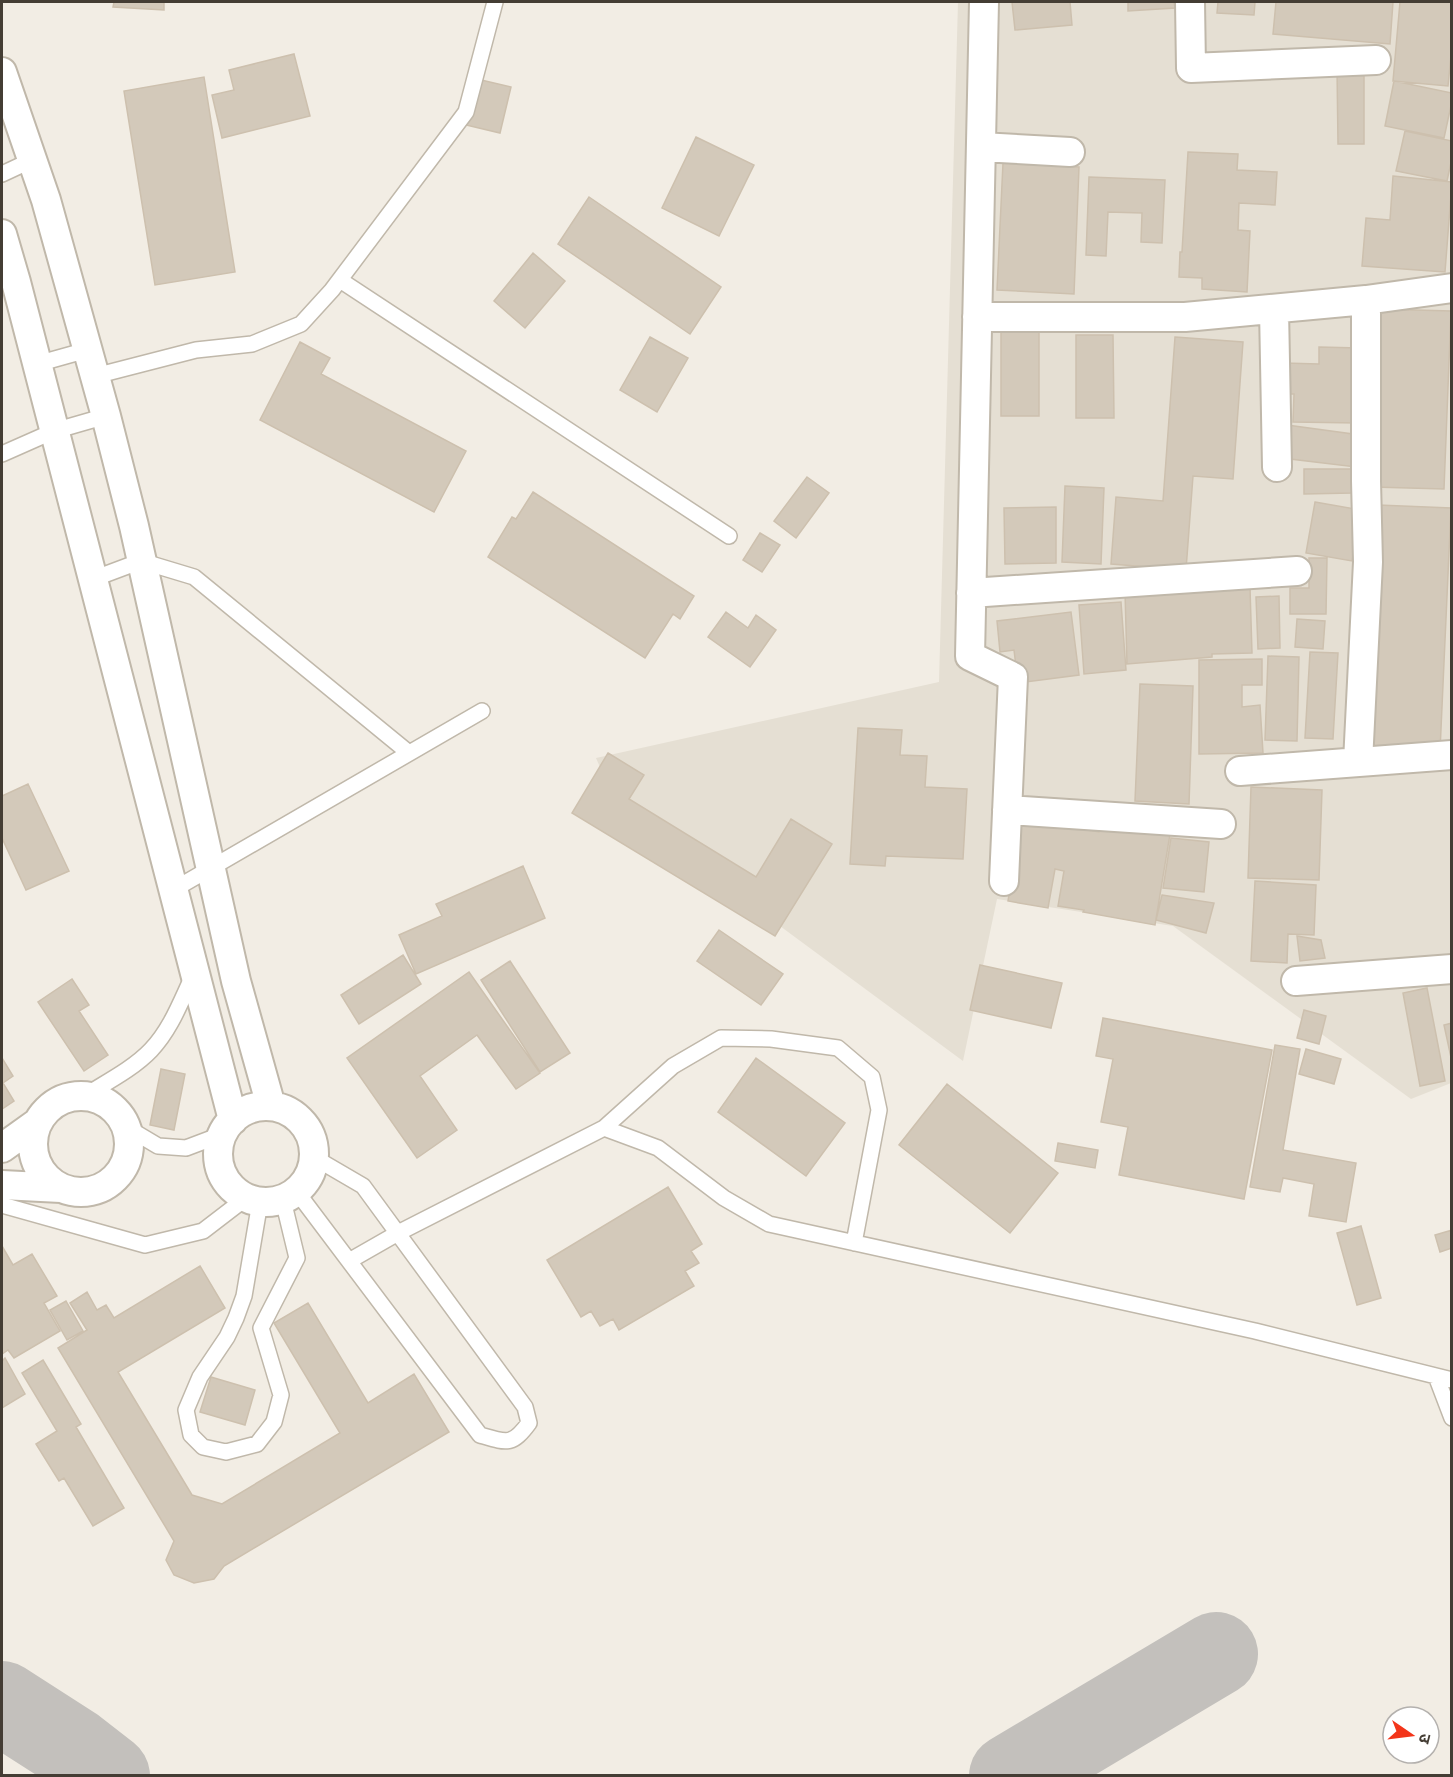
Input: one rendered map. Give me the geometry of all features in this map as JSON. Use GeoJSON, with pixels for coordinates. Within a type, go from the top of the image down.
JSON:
{"type":"FeatureCollection","features":[{"type":"Feature","properties":{"kind":"street"},"geometry":{"type":"LineString","coordinates":[[984,2],[970,656],[1013,677],[1004,881]]}},
{"type":"Feature","properties":{"kind":"street"},"geometry":{"type":"LineString","coordinates":[[1190,2],[1191,68],[1376,60]]}},
{"type":"Feature","properties":{"kind":"street"},"geometry":{"type":"LineString","coordinates":[[2,72],[46,200],[106,416],[236,981],[271,1106]]}},
{"type":"Feature","properties":{"kind":"street"},"geometry":{"type":"LineString","coordinates":[[981,147],[1070,152]]}},
{"type":"Feature","properties":{"kind":"street"},"geometry":{"type":"LineString","coordinates":[[2,234],[9,285],[37,364],[195,973],[228,1127],[219,1155],[221,1171],[232,1188],[272,1198],[310,1174],[315,1158],[312,1137],[301,1120],[286,1110],[271,1106],[250,1109],[228,1127]]}},
{"type":"Feature","properties":{"kind":"street"},"geometry":{"type":"LineString","coordinates":[[977,317],[1185,317],[1366,300],[1452,288]]}},
{"type":"Feature","properties":{"kind":"street"},"geometry":{"type":"LineString","coordinates":[[1358,762],[1368,562],[1366,300]]}},
{"type":"Feature","properties":{"kind":"street"},"geometry":{"type":"LineString","coordinates":[[1274,309],[1277,467]]}},
{"type":"Feature","properties":{"kind":"street"},"geometry":{"type":"LineString","coordinates":[[971,593],[1297,571]]}},
{"type":"Feature","properties":{"kind":"street"},"geometry":{"type":"LineString","coordinates":[[1240,771],[1452,755]]}},
{"type":"Feature","properties":{"kind":"street"},"geometry":{"type":"LineString","coordinates":[[1008,810],[1221,824]]}},
{"type":"Feature","properties":{"kind":"street"},"geometry":{"type":"LineString","coordinates":[[1296,981],[1452,969]]}},
{"type":"Feature","properties":{"kind":"street"},"geometry":{"type":"LineString","coordinates":[[2,1148],[37,1123],[47,1109],[64,1098],[86,1095],[101,1099],[115,1109],[126,1127],[129,1147],[124,1163],[111,1181],[98,1189],[75,1192],[61,1188],[2,1185]]}},
{"type":"Feature","properties":{"kind":"street"},"geometry":{"type":"LineString","coordinates":[[37,1123],[33,1144],[36,1160],[46,1177],[61,1188]]}},
{"type":"Feature","properties":{"kind":"lane"},"geometry":{"type":"LineString","coordinates":[[37,364],[91,363],[252,344],[301,324],[340,280],[466,112],[495,2]]}},
{"type":"Feature","properties":{"kind":"lane"},"geometry":{"type":"LineString","coordinates":[[2,174],[32,160]]}},
{"type":"Feature","properties":{"kind":"lane"},"geometry":{"type":"LineString","coordinates":[[340,280],[729,536]]}},
{"type":"Feature","properties":{"kind":"lane"},"geometry":{"type":"LineString","coordinates":[[2,454],[54,431],[106,416]]}},
{"type":"Feature","properties":{"kind":"lane"},"geometry":{"type":"LineString","coordinates":[[93,579],[141,561],[194,578],[409,753]]}},
{"type":"Feature","properties":{"kind":"lane"},"geometry":{"type":"LineString","coordinates":[[173,890],[482,711]]}},
{"type":"Feature","properties":{"kind":"lane"},"geometry":{"type":"LineString","coordinates":[[86,1095],[151,1050],[172,1021],[195,973]]}},
{"type":"Feature","properties":{"kind":"lane"},"geometry":{"type":"LineString","coordinates":[[349,1261],[398,1233],[604,1128],[673,1066],[721,1038],[771,1039],[838,1048],[872,1077],[879,1110],[854,1243]]}},
{"type":"Feature","properties":{"kind":"lane"},"geometry":{"type":"LineString","coordinates":[[126,1127],[158,1146],[186,1148],[228,1127]]}},
{"type":"Feature","properties":{"kind":"lane"},"geometry":{"type":"LineString","coordinates":[[604,1128],[658,1148],[724,1198],[769,1224],[1255,1331],[1444,1378],[1452,1418]]}},
{"type":"Feature","properties":{"kind":"lane"},"geometry":{"type":"LineString","coordinates":[[272,1198],[349,1261],[480,1435],[503,1442],[518,1437],[530,1423],[525,1407],[363,1186],[315,1158]]}},
{"type":"Feature","properties":{"kind":"lane"},"geometry":{"type":"LineString","coordinates":[[272,1198],[297,1258],[261,1328],[281,1395],[274,1422],[257,1444],[226,1452],[203,1447],[191,1435],[186,1410],[200,1377],[227,1337],[236,1318],[272,1198]]}},
{"type":"Feature","properties":{"kind":"lane"},"geometry":{"type":"LineString","coordinates":[[2,1205],[145,1245],[203,1231],[272,1198]]}},
{"type":"Feature","properties":{"kind":"shaded area"},"geometry":{"type":"Polygon","coordinates":[[[958,2],[1451,2],[1451,1083],[1411,1099],[1173,926],[997,899],[963,1061],[617,806],[596,758],[939,682],[958,2]]]}},
{"type":"Feature","properties":{"kind":"building"},"geometry":{"type":"Polygon","coordinates":[[[114,2],[164,2],[164,10],[113,7],[114,2]]]}},
{"type":"Feature","properties":{"kind":"building"},"geometry":{"type":"Polygon","coordinates":[[[1012,2],[1070,2],[1072,25],[1015,30],[1012,2]]]}},
{"type":"Feature","properties":{"kind":"building"},"geometry":{"type":"Polygon","coordinates":[[[1128,2],[1174,2],[1175,8],[1128,11],[1128,2]]]}},
{"type":"Feature","properties":{"kind":"building"},"geometry":{"type":"Polygon","coordinates":[[[1218,2],[1255,2],[1254,15],[1217,13],[1218,2]]]}},
{"type":"Feature","properties":{"kind":"building"},"geometry":{"type":"Polygon","coordinates":[[[1276,2],[1393,2],[1390,44],[1273,34],[1276,2]]]}},
{"type":"Feature","properties":{"kind":"building"},"geometry":{"type":"Polygon","coordinates":[[[1400,2],[1452,2],[1452,45],[1448,86],[1393,81],[1400,2]]]}},
{"type":"Feature","properties":{"kind":"building"},"geometry":{"type":"Polygon","coordinates":[[[294,54],[310,116],[222,138],[212,95],[234,90],[229,70],[294,54]]]}},
{"type":"Feature","properties":{"kind":"building"},"geometry":{"type":"Polygon","coordinates":[[[1337,68],[1364,68],[1364,144],[1338,144],[1337,68]]]}},
{"type":"Feature","properties":{"kind":"building"},"geometry":{"type":"Polygon","coordinates":[[[204,77],[235,272],[155,285],[124,91],[204,77]]]}},
{"type":"Feature","properties":{"kind":"building"},"geometry":{"type":"Polygon","coordinates":[[[477,79],[511,87],[500,133],[466,125],[477,79]]]}},
{"type":"Feature","properties":{"kind":"building"},"geometry":{"type":"Polygon","coordinates":[[[1394,81],[1452,93],[1444,138],[1385,126],[1394,81]]]}},
{"type":"Feature","properties":{"kind":"building"},"geometry":{"type":"Polygon","coordinates":[[[1405,131],[1452,141],[1452,158],[1447,181],[1396,171],[1405,131]]]}},
{"type":"Feature","properties":{"kind":"building"},"geometry":{"type":"Polygon","coordinates":[[[696,137],[754,165],[719,236],[662,208],[696,137]]]}},
{"type":"Feature","properties":{"kind":"building"},"geometry":{"type":"Polygon","coordinates":[[[1188,152],[1238,154],[1237,170],[1277,172],[1275,205],[1239,203],[1238,230],[1250,231],[1247,292],[1202,289],[1202,278],[1179,277],[1188,152]]]}},
{"type":"Feature","properties":{"kind":"building"},"geometry":{"type":"Polygon","coordinates":[[[1003,163],[1079,167],[1074,294],[997,290],[1003,163]]]}},
{"type":"Feature","properties":{"kind":"building"},"geometry":{"type":"Polygon","coordinates":[[[1393,176],[1452,182],[1445,272],[1362,266],[1366,218],[1390,220],[1393,176]]]}},
{"type":"Feature","properties":{"kind":"building"},"geometry":{"type":"Polygon","coordinates":[[[1089,177],[1165,180],[1162,243],[1141,242],[1142,213],[1108,212],[1106,256],[1086,255],[1089,177]]]}},
{"type":"Feature","properties":{"kind":"building"},"geometry":{"type":"Polygon","coordinates":[[[589,197],[721,287],[690,334],[558,244],[589,197]]]}},
{"type":"Feature","properties":{"kind":"building"},"geometry":{"type":"Polygon","coordinates":[[[533,253],[565,281],[525,328],[494,301],[533,253]]]}},
{"type":"Feature","properties":{"kind":"building"},"geometry":{"type":"Polygon","coordinates":[[[1379,309],[1451,311],[1444,489],[1373,487],[1379,309]]]}},
{"type":"Feature","properties":{"kind":"building"},"geometry":{"type":"Polygon","coordinates":[[[1001,330],[1039,330],[1039,416],[1001,416],[1001,330]]]}},
{"type":"Feature","properties":{"kind":"building"},"geometry":{"type":"Polygon","coordinates":[[[1076,335],[1113,335],[1114,418],[1076,418],[1076,335]]]}},
{"type":"Feature","properties":{"kind":"building"},"geometry":{"type":"Polygon","coordinates":[[[650,337],[688,358],[657,412],[620,390],[650,337]]]}},
{"type":"Feature","properties":{"kind":"building"},"geometry":{"type":"Polygon","coordinates":[[[1175,337],[1243,342],[1233,479],[1193,476],[1186,570],[1111,564],[1116,497],[1163,501],[1175,337]]]}},
{"type":"Feature","properties":{"kind":"building"},"geometry":{"type":"Polygon","coordinates":[[[300,342],[330,358],[321,374],[466,451],[434,512],[260,420],[300,342]]]}},
{"type":"Feature","properties":{"kind":"building"},"geometry":{"type":"Polygon","coordinates":[[[1319,347],[1359,348],[1357,423],[1293,422],[1294,394],[1283,394],[1284,363],[1319,364],[1319,347]]]}},
{"type":"Feature","properties":{"kind":"building"},"geometry":{"type":"Polygon","coordinates":[[[1287,425],[1360,435],[1356,467],[1282,458],[1287,425]]]}},
{"type":"Feature","properties":{"kind":"building"},"geometry":{"type":"Polygon","coordinates":[[[1304,469],[1351,469],[1352,493],[1304,494],[1304,469]]]}},
{"type":"Feature","properties":{"kind":"building"},"geometry":{"type":"Polygon","coordinates":[[[807,477],[829,493],[796,538],[774,521],[807,477]]]}},
{"type":"Feature","properties":{"kind":"building"},"geometry":{"type":"Polygon","coordinates":[[[1065,486],[1104,488],[1101,564],[1062,562],[1065,486]]]}},
{"type":"Feature","properties":{"kind":"building"},"geometry":{"type":"Polygon","coordinates":[[[533,492],[694,596],[680,619],[673,614],[645,658],[488,557],[512,517],[516,519],[533,492]]]}},
{"type":"Feature","properties":{"kind":"building"},"geometry":{"type":"Polygon","coordinates":[[[1315,502],[1361,510],[1352,561],[1306,553],[1315,502]]]}},
{"type":"Feature","properties":{"kind":"building"},"geometry":{"type":"Polygon","coordinates":[[[1378,505],[1451,508],[1440,751],[1367,748],[1378,505]]]}},
{"type":"Feature","properties":{"kind":"building"},"geometry":{"type":"Polygon","coordinates":[[[1056,507],[1056,563],[1005,564],[1004,508],[1056,507]]]}},
{"type":"Feature","properties":{"kind":"building"},"geometry":{"type":"Polygon","coordinates":[[[760,533],[780,545],[762,572],[743,560],[760,533]]]}},
{"type":"Feature","properties":{"kind":"building"},"geometry":{"type":"Polygon","coordinates":[[[1309,558],[1327,558],[1326,614],[1290,614],[1290,588],[1309,588],[1309,558]]]}},
{"type":"Feature","properties":{"kind":"building"},"geometry":{"type":"Polygon","coordinates":[[[1250,588],[1252,653],[1212,654],[1212,657],[1127,664],[1125,592],[1250,588]]]}},
{"type":"Feature","properties":{"kind":"building"},"geometry":{"type":"Polygon","coordinates":[[[1279,596],[1280,648],[1258,649],[1256,597],[1279,596]]]}},
{"type":"Feature","properties":{"kind":"building"},"geometry":{"type":"Polygon","coordinates":[[[1121,602],[1126,670],[1084,674],[1079,605],[1121,602]]]}},
{"type":"Feature","properties":{"kind":"building"},"geometry":{"type":"Polygon","coordinates":[[[726,612],[748,628],[756,615],[776,630],[750,667],[708,637],[726,612]]]}},
{"type":"Feature","properties":{"kind":"building"},"geometry":{"type":"Polygon","coordinates":[[[1071,612],[1079,675],[1018,683],[1014,650],[1000,652],[997,621],[1071,612]]]}},
{"type":"Feature","properties":{"kind":"building"},"geometry":{"type":"Polygon","coordinates":[[[1297,619],[1325,621],[1323,649],[1295,647],[1297,619]]]}},
{"type":"Feature","properties":{"kind":"building"},"geometry":{"type":"Polygon","coordinates":[[[1310,652],[1338,653],[1333,739],[1305,738],[1310,652]]]}},
{"type":"Feature","properties":{"kind":"building"},"geometry":{"type":"Polygon","coordinates":[[[1268,656],[1299,657],[1297,741],[1265,740],[1268,656]]]}},
{"type":"Feature","properties":{"kind":"building"},"geometry":{"type":"Polygon","coordinates":[[[1262,659],[1262,685],[1242,685],[1242,707],[1260,705],[1263,753],[1199,754],[1199,660],[1262,659]]]}},
{"type":"Feature","properties":{"kind":"building"},"geometry":{"type":"Polygon","coordinates":[[[1140,684],[1193,686],[1189,804],[1135,801],[1140,684]]]}},
{"type":"Feature","properties":{"kind":"building"},"geometry":{"type":"Polygon","coordinates":[[[858,728],[902,730],[900,755],[927,756],[925,787],[967,789],[963,859],[886,856],[885,866],[850,864],[858,728]]]}},
{"type":"Feature","properties":{"kind":"building"},"geometry":{"type":"Polygon","coordinates":[[[608,753],[644,775],[629,799],[756,877],[791,819],[832,844],[775,936],[572,813],[608,753]]]}},
{"type":"Feature","properties":{"kind":"building"},"geometry":{"type":"Polygon","coordinates":[[[28,784],[69,871],[26,890],[2,838],[2,796],[28,784]]]}},
{"type":"Feature","properties":{"kind":"building"},"geometry":{"type":"Polygon","coordinates":[[[1251,787],[1322,790],[1319,880],[1248,878],[1251,787]]]}},
{"type":"Feature","properties":{"kind":"building"},"geometry":{"type":"Polygon","coordinates":[[[1022,819],[1099,832],[1101,822],[1170,834],[1155,925],[1058,906],[1064,871],[1055,869],[1048,908],[1008,901],[1022,819]]]}},
{"type":"Feature","properties":{"kind":"building"},"geometry":{"type":"Polygon","coordinates":[[[1171,838],[1209,842],[1204,892],[1163,888],[1171,838]]]}},
{"type":"Feature","properties":{"kind":"building"},"geometry":{"type":"Polygon","coordinates":[[[523,866],[545,918],[416,974],[399,935],[442,916],[436,904],[523,866]]]}},
{"type":"Feature","properties":{"kind":"building"},"geometry":{"type":"Polygon","coordinates":[[[1255,881],[1316,885],[1314,935],[1288,934],[1287,963],[1251,961],[1255,881]]]}},
{"type":"Feature","properties":{"kind":"building"},"geometry":{"type":"Polygon","coordinates":[[[1162,895],[1214,903],[1206,933],[1156,920],[1162,895]]]}},
{"type":"Feature","properties":{"kind":"building"},"geometry":{"type":"Polygon","coordinates":[[[719,930],[783,974],[761,1005],[697,961],[719,930]]]}},
{"type":"Feature","properties":{"kind":"building"},"geometry":{"type":"Polygon","coordinates":[[[1297,936],[1321,940],[1325,958],[1300,961],[1297,936]]]}},
{"type":"Feature","properties":{"kind":"building"},"geometry":{"type":"Polygon","coordinates":[[[403,955],[421,984],[359,1024],[341,995],[403,955]]]}},
{"type":"Feature","properties":{"kind":"building"},"geometry":{"type":"Polygon","coordinates":[[[510,961],[570,1053],[540,1072],[481,980],[510,961]]]}},
{"type":"Feature","properties":{"kind":"building"},"geometry":{"type":"Polygon","coordinates":[[[980,965],[1062,983],[1051,1028],[970,1010],[980,965]]]}},
{"type":"Feature","properties":{"kind":"building"},"geometry":{"type":"Polygon","coordinates":[[[469,972],[540,1073],[516,1089],[477,1035],[420,1076],[457,1130],[417,1158],[347,1058],[469,972]]]}},
{"type":"Feature","properties":{"kind":"building"},"geometry":{"type":"Polygon","coordinates":[[[72,979],[89,1005],[79,1011],[108,1055],[84,1071],[38,1002],[72,979]]]}},
{"type":"Feature","properties":{"kind":"building"},"geometry":{"type":"Polygon","coordinates":[[[1427,988],[1445,1081],[1420,1086],[1403,993],[1427,988]]]}},
{"type":"Feature","properties":{"kind":"building"},"geometry":{"type":"Polygon","coordinates":[[[1304,1010],[1326,1016],[1319,1044],[1297,1038],[1304,1010]]]}},
{"type":"Feature","properties":{"kind":"building"},"geometry":{"type":"Polygon","coordinates":[[[1103,1018],[1272,1050],[1244,1199],[1119,1175],[1128,1127],[1101,1122],[1113,1059],[1096,1056],[1103,1018]]]}},
{"type":"Feature","properties":{"kind":"building"},"geometry":{"type":"Polygon","coordinates":[[[1452,1023],[1452,1062],[1444,1025],[1452,1023]]]}},
{"type":"Feature","properties":{"kind":"building"},"geometry":{"type":"Polygon","coordinates":[[[1275,1045],[1300,1049],[1283,1150],[1356,1163],[1346,1222],[1309,1216],[1314,1184],[1283,1178],[1280,1192],[1250,1187],[1275,1045]]]}},
{"type":"Feature","properties":{"kind":"building"},"geometry":{"type":"Polygon","coordinates":[[[1306,1049],[1341,1059],[1334,1084],[1299,1074],[1306,1049]]]}},
{"type":"Feature","properties":{"kind":"building"},"geometry":{"type":"Polygon","coordinates":[[[2,1058],[13,1076],[3,1083],[14,1101],[2,1109],[2,1058]]]}},
{"type":"Feature","properties":{"kind":"building"},"geometry":{"type":"Polygon","coordinates":[[[756,1058],[845,1123],[806,1176],[718,1112],[756,1058]]]}},
{"type":"Feature","properties":{"kind":"building"},"geometry":{"type":"Polygon","coordinates":[[[161,1069],[185,1074],[174,1130],[150,1125],[161,1069]]]}},
{"type":"Feature","properties":{"kind":"building"},"geometry":{"type":"Polygon","coordinates":[[[947,1084],[1058,1173],[1010,1233],[899,1145],[947,1084]]]}},
{"type":"Feature","properties":{"kind":"building"},"geometry":{"type":"Polygon","coordinates":[[[1058,1143],[1098,1150],[1095,1168],[1055,1161],[1058,1143]]]}},
{"type":"Feature","properties":{"kind":"building"},"geometry":{"type":"Polygon","coordinates":[[[668,1187],[702,1244],[691,1251],[699,1263],[685,1271],[694,1286],[619,1330],[613,1319],[600,1326],[591,1311],[581,1317],[547,1260],[668,1187]]]}},
{"type":"Feature","properties":{"kind":"building"},"geometry":{"type":"Polygon","coordinates":[[[1361,1226],[1381,1298],[1357,1305],[1337,1233],[1361,1226]]]}},
{"type":"Feature","properties":{"kind":"building"},"geometry":{"type":"Polygon","coordinates":[[[1452,1230],[1452,1248],[1440,1252],[1435,1235],[1452,1230]]]}},
{"type":"Feature","properties":{"kind":"building"},"geometry":{"type":"Polygon","coordinates":[[[2,1246],[13,1265],[32,1254],[57,1296],[44,1303],[60,1331],[14,1358],[8,1350],[2,1354],[2,1246]]]}},
{"type":"Feature","properties":{"kind":"building"},"geometry":{"type":"Polygon","coordinates":[[[200,1266],[225,1308],[118,1372],[192,1495],[222,1504],[340,1433],[274,1323],[308,1303],[368,1403],[414,1374],[449,1432],[224,1566],[214,1579],[194,1583],[174,1575],[166,1560],[174,1541],[58,1348],[87,1330],[70,1303],[87,1292],[97,1310],[106,1305],[114,1318],[200,1266]]]}},
{"type":"Feature","properties":{"kind":"building"},"geometry":{"type":"Polygon","coordinates":[[[66,1301],[83,1331],[67,1340],[50,1310],[66,1301]]]}},
{"type":"Feature","properties":{"kind":"building"},"geometry":{"type":"Polygon","coordinates":[[[5,1358],[25,1394],[2,1408],[2,1361],[5,1358]]]}},
{"type":"Feature","properties":{"kind":"building"},"geometry":{"type":"Polygon","coordinates":[[[43,1360],[81,1424],[76,1427],[124,1508],[93,1526],[64,1478],[59,1481],[36,1444],[57,1431],[22,1373],[43,1360]]]}},
{"type":"Feature","properties":{"kind":"building"},"geometry":{"type":"Polygon","coordinates":[[[211,1377],[255,1390],[245,1425],[200,1412],[211,1377]]]}},
{"type":"Feature","properties":{"kind":"taxiway"},"geometry":{"type":"LineString","coordinates":[[1011,1776],[1216,1654]]}},
{"type":"Feature","properties":{"kind":"taxiway"},"geometry":{"type":"LineString","coordinates":[[2,1703],[72,1748],[108,1776]]}}]}
